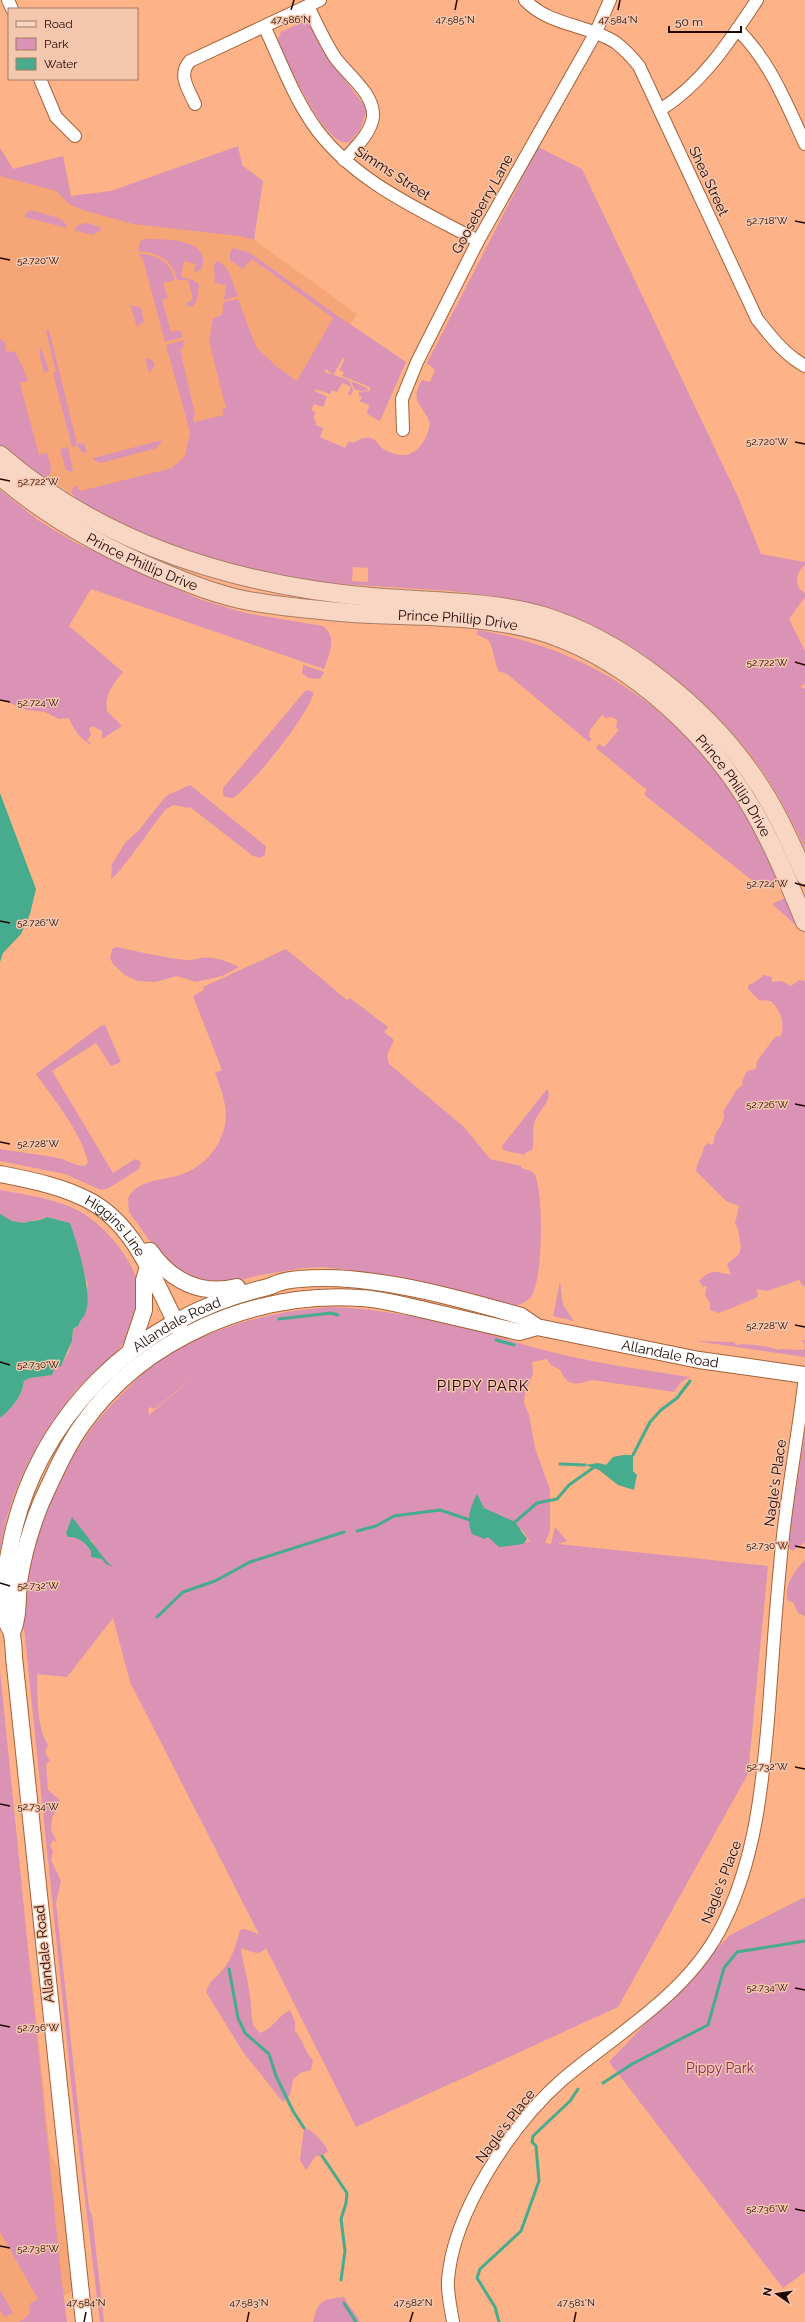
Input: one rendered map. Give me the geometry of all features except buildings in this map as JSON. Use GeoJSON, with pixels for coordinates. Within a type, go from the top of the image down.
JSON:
{"type":"FeatureCollection","features":[{"type":"Feature","properties":{"kind":"main road","name":"Prince Phillip Drive"},"geometry":{"type":"LineString","coordinates":[[0,455],[26,476],[97,522],[161,552],[209,569],[292,587],[368,597],[514,609],[555,620],[586,633],[622,653],[667,686],[696,711],[722,737],[750,771],[770,803],[805,875]]}},
{"type":"Feature","properties":{"kind":"main road","name":"Prince Phillip Drive"},"geometry":{"type":"LineString","coordinates":[[0,476],[55,519],[70,528],[141,564],[207,590],[249,601],[320,609],[470,618],[503,622],[554,636],[606,660],[647,687],[697,736],[722,766],[746,798],[766,834],[805,922]]}},
{"type":"Feature","properties":{"kind":"main road","name":"Higgins Line"},"geometry":{"type":"LineString","coordinates":[[0,1174],[49,1185],[90,1200],[120,1224],[140,1252],[183,1335]]}},
{"type":"Feature","properties":{"kind":"main road"},"geometry":{"type":"LineString","coordinates":[[140,1252],[150,1251],[165,1270],[178,1279],[206,1289],[228,1290],[272,1279],[279,1282]]}},
{"type":"Feature","properties":{"kind":"main road"},"geometry":{"type":"LineString","coordinates":[[131,1349],[144,1310],[144,1280],[148,1267]]}},
{"type":"Feature","properties":{"kind":"main road","name":"Allandale Road"},"geometry":{"type":"LineString","coordinates":[[84,2322],[65,2156],[12,1633],[6,1620],[7,1571],[13,1532],[27,1488],[45,1451],[77,1403],[131,1349],[176,1321],[218,1302],[279,1282],[326,1278],[390,1284],[521,1316],[537,1327],[699,1360],[805,1375]]}},
{"type":"Feature","properties":{"kind":"main road","name":"Allandale Road"},"geometry":{"type":"LineString","coordinates":[[12,1633],[17,1621],[19,1583],[32,1527],[48,1489],[72,1440],[97,1406],[127,1376],[183,1335],[229,1317],[264,1307],[307,1299],[344,1298],[388,1301],[519,1332],[537,1327]]}},
{"type":"Feature","properties":{"kind":"street"},"geometry":{"type":"LineString","coordinates":[[195,104],[183,77],[186,65],[197,58],[265,28],[320,0]]}},
{"type":"Feature","properties":{"kind":"street","name":"Shea Street"},"geometry":{"type":"LineString","coordinates":[[525,0],[532,7],[550,18],[614,42],[630,54],[646,77],[757,319],[776,344],[791,358],[805,366]]}},
{"type":"Feature","properties":{"kind":"street","name":"Gooseberry Lane"},"geometry":{"type":"LineString","coordinates":[[403,430],[402,406],[407,382],[478,241],[595,34],[610,0]]}},
{"type":"Feature","properties":{"kind":"street"},"geometry":{"type":"LineString","coordinates":[[660,110],[696,83],[712,64],[757,0]]}},
{"type":"Feature","properties":{"kind":"street"},"geometry":{"type":"LineString","coordinates":[[308,6],[333,54],[367,96],[372,110],[373,117],[368,130],[344,160]]}},
{"type":"Feature","properties":{"kind":"street","name":"Simms Street"},"geometry":{"type":"LineString","coordinates":[[265,28],[279,61],[308,116],[344,160],[387,191],[478,241]]}},
{"type":"Feature","properties":{"kind":"street"},"geometry":{"type":"LineString","coordinates":[[737,29],[761,56],[785,100],[805,144]]}},
{"type":"Feature","properties":{"kind":"street"},"geometry":{"type":"LineString","coordinates":[[40,80],[56,117],[75,136]]}},
{"type":"Feature","properties":{"kind":"street","name":"Nagle's Place"},"geometry":{"type":"LineString","coordinates":[[453,2322],[447,2282],[452,2253],[461,2226],[482,2184],[504,2148],[545,2096],[654,2008],[682,1982],[705,1956],[725,1921],[748,1862],[762,1787],[781,1548],[805,1375]]}},
{"type":"Feature","properties":{"kind":"shaded area"},"geometry":{"type":"Polygon","coordinates":[[[0,148],[13,169],[63,156],[71,196],[111,191],[208,217],[254,240],[357,314],[310,389],[287,470],[77,499],[74,495],[45,477],[40,476],[0,446],[0,148]]]}},
{"type":"Feature","properties":{"kind":"shaded area"},"geometry":{"type":"Polygon","coordinates":[[[31,1968],[50,2152],[69,2195],[80,2286],[19,2322],[0,2322],[0,2072],[31,1968]]]}},
{"type":"Feature","properties":{"kind":"green space"},"geometry":{"type":"Polygon","coordinates":[[[303,22],[308,23],[330,60],[367,109],[361,128],[350,142],[340,141],[329,132],[318,119],[289,66],[278,40],[281,32],[303,22]]]}},
{"type":"Feature","properties":{"kind":"green space"},"geometry":{"type":"Polygon","coordinates":[[[238,146],[242,165],[263,181],[254,240],[239,236],[133,224],[83,210],[69,204],[56,191],[0,176],[0,148],[13,169],[63,156],[71,196],[111,191],[238,146]]]}},
{"type":"Feature","properties":{"kind":"green space"},"geometry":{"type":"Polygon","coordinates":[[[538,147],[582,169],[738,497],[761,554],[805,562],[805,565],[798,575],[797,583],[801,590],[805,593],[805,597],[789,619],[805,651],[805,683],[800,687],[805,689],[805,848],[773,787],[756,762],[736,737],[689,690],[635,649],[608,633],[581,620],[551,609],[489,595],[304,580],[276,576],[221,563],[168,545],[142,534],[87,508],[77,500],[74,495],[72,495],[72,489],[76,485],[80,491],[172,468],[185,456],[190,432],[166,345],[189,339],[183,342],[184,348],[180,349],[195,415],[193,416],[194,422],[224,415],[222,409],[226,408],[209,341],[213,318],[222,315],[224,302],[238,299],[256,347],[276,366],[297,381],[333,318],[252,259],[243,269],[230,260],[230,252],[233,248],[250,253],[335,314],[406,362],[380,421],[367,414],[369,405],[359,401],[362,398],[361,396],[359,397],[359,392],[370,391],[370,387],[342,376],[344,372],[339,370],[345,359],[343,358],[333,375],[349,380],[353,390],[351,395],[348,395],[351,387],[342,383],[337,392],[332,390],[330,394],[315,389],[315,391],[327,397],[323,407],[314,404],[311,410],[316,412],[313,418],[315,419],[316,425],[323,428],[320,437],[345,448],[349,441],[354,443],[358,440],[371,438],[375,440],[383,449],[394,454],[409,454],[415,451],[421,446],[425,439],[430,423],[417,398],[418,387],[422,380],[430,382],[435,370],[427,363],[538,147]],[[326,369],[324,372],[333,375],[326,369]],[[353,567],[352,581],[368,582],[368,568],[353,567]]]}},
{"type":"Feature","properties":{"kind":"green space"},"geometry":{"type":"Polygon","coordinates":[[[31,210],[59,218],[66,224],[67,228],[24,217],[26,213],[31,210]]]}},
{"type":"Feature","properties":{"kind":"green space"},"geometry":{"type":"Polygon","coordinates":[[[86,223],[98,226],[101,229],[100,232],[98,231],[93,235],[74,230],[78,225],[86,223]]]}},
{"type":"Feature","properties":{"kind":"green space"},"geometry":{"type":"Polygon","coordinates":[[[143,239],[162,239],[184,242],[194,246],[200,252],[203,259],[201,270],[194,272],[196,264],[184,261],[181,277],[193,280],[199,284],[197,300],[193,306],[188,307],[187,303],[193,299],[188,280],[177,280],[172,267],[164,258],[152,253],[138,251],[140,242],[143,239]]]}},
{"type":"Feature","properties":{"kind":"green space"},"geometry":{"type":"Polygon","coordinates":[[[139,254],[157,257],[170,268],[175,280],[163,283],[168,298],[162,300],[171,332],[180,330],[183,337],[165,342],[143,260],[139,254]]]}},
{"type":"Feature","properties":{"kind":"green space"},"geometry":{"type":"Polygon","coordinates":[[[216,261],[227,270],[238,296],[224,300],[226,285],[215,283],[214,266],[216,261]]]}},
{"type":"Feature","properties":{"kind":"green space"},"geometry":{"type":"Polygon","coordinates":[[[130,305],[141,308],[144,321],[137,327],[130,305]]]}},
{"type":"Feature","properties":{"kind":"green space"},"geometry":{"type":"Polygon","coordinates":[[[49,330],[77,444],[84,443],[87,453],[81,452],[77,445],[72,447],[53,373],[56,372],[46,331],[49,330]]]}},
{"type":"Feature","properties":{"kind":"green space"},"geometry":{"type":"Polygon","coordinates":[[[0,339],[6,343],[5,351],[15,352],[24,369],[23,372],[25,372],[28,381],[20,383],[39,455],[47,453],[51,467],[50,475],[46,477],[40,476],[0,446],[0,339]]]}},
{"type":"Feature","properties":{"kind":"green space"},"geometry":{"type":"Polygon","coordinates":[[[40,348],[49,371],[44,372],[39,352],[40,348]]]}},
{"type":"Feature","properties":{"kind":"green space"},"geometry":{"type":"Polygon","coordinates":[[[145,358],[152,360],[155,365],[149,373],[145,358]]]}},
{"type":"Feature","properties":{"kind":"green space"},"geometry":{"type":"Polygon","coordinates":[[[351,381],[367,388],[368,390],[361,391],[354,389],[351,381]]]}},
{"type":"Feature","properties":{"kind":"green space"},"geometry":{"type":"Polygon","coordinates":[[[162,440],[157,448],[101,463],[95,461],[93,458],[162,440]]]}},
{"type":"Feature","properties":{"kind":"green space"},"geometry":{"type":"Polygon","coordinates":[[[68,447],[73,470],[71,472],[66,470],[60,449],[68,447]]]}},
{"type":"Feature","properties":{"kind":"green space"},"geometry":{"type":"Polygon","coordinates":[[[0,490],[38,520],[74,542],[199,599],[245,613],[323,626],[328,631],[331,641],[330,652],[324,669],[91,589],[69,626],[123,672],[110,690],[106,705],[107,711],[122,726],[102,739],[102,731],[92,726],[89,729],[91,735],[87,740],[93,745],[85,741],[78,734],[69,718],[59,719],[45,712],[27,710],[0,699],[0,490]]]}},
{"type":"Feature","properties":{"kind":"green space"},"geometry":{"type":"Polygon","coordinates":[[[478,630],[524,640],[566,655],[606,675],[643,699],[677,728],[707,760],[734,797],[770,860],[775,874],[775,884],[768,888],[758,885],[647,797],[644,794],[647,790],[596,748],[599,744],[604,747],[619,730],[616,727],[617,720],[612,717],[606,718],[602,715],[590,730],[589,737],[592,739],[589,742],[507,674],[498,671],[491,645],[488,640],[476,634],[478,630]]]}},
{"type":"Feature","properties":{"kind":"green space"},"geometry":{"type":"Polygon","coordinates":[[[303,665],[324,672],[320,679],[308,678],[302,673],[303,665]]]}},
{"type":"Feature","properties":{"kind":"green space"},"geometry":{"type":"Polygon","coordinates":[[[306,690],[313,692],[311,701],[293,730],[241,792],[233,798],[225,797],[223,795],[223,788],[306,690]]]}},
{"type":"Feature","properties":{"kind":"green space"},"geometry":{"type":"Polygon","coordinates":[[[190,785],[266,846],[265,855],[260,858],[253,856],[190,807],[188,808],[174,805],[166,809],[116,875],[111,879],[112,864],[125,843],[139,830],[166,796],[190,785]]]}},
{"type":"Feature","properties":{"kind":"green space"},"geometry":{"type":"Polygon","coordinates":[[[785,898],[799,928],[772,904],[785,898]]]}},
{"type":"Feature","properties":{"kind":"green space"},"geometry":{"type":"Polygon","coordinates":[[[117,947],[185,960],[215,958],[239,967],[222,976],[196,982],[177,976],[155,982],[138,981],[126,976],[113,964],[110,958],[112,949],[117,947]]]}},
{"type":"Feature","properties":{"kind":"green space"},"geometry":{"type":"Polygon","coordinates":[[[286,949],[347,1000],[350,998],[388,1027],[384,1032],[394,1040],[387,1055],[389,1064],[464,1127],[490,1159],[521,1166],[521,1168],[531,1171],[535,1175],[540,1200],[541,1237],[538,1274],[535,1288],[531,1297],[515,1306],[400,1277],[323,1267],[304,1268],[260,1275],[226,1284],[188,1279],[162,1258],[129,1212],[128,1198],[132,1192],[149,1182],[176,1176],[197,1166],[214,1150],[224,1129],[226,1117],[225,1105],[215,1073],[222,1070],[193,996],[204,990],[203,987],[286,949]]]}},
{"type":"Feature","properties":{"kind":"green space"},"geometry":{"type":"Polygon","coordinates":[[[764,975],[772,977],[772,982],[781,981],[791,986],[799,980],[805,981],[805,1286],[803,1286],[799,1280],[767,1291],[757,1289],[758,1296],[756,1298],[719,1313],[710,1310],[710,1303],[705,1295],[707,1286],[703,1287],[699,1281],[707,1274],[714,1272],[731,1275],[727,1264],[739,1254],[741,1248],[738,1229],[735,1224],[739,1206],[726,1201],[696,1171],[704,1147],[708,1143],[712,1145],[714,1143],[715,1135],[723,1120],[723,1112],[737,1089],[743,1085],[742,1081],[747,1071],[756,1069],[757,1061],[775,1037],[781,1036],[783,1026],[780,1013],[771,1001],[759,1000],[748,989],[749,984],[754,983],[764,975]]]}},
{"type":"Feature","properties":{"kind":"green space"},"geometry":{"type":"Polygon","coordinates":[[[102,1025],[105,1025],[121,1062],[111,1066],[96,1043],[52,1071],[113,1173],[135,1159],[141,1162],[139,1169],[107,1189],[101,1190],[65,1174],[0,1161],[0,1149],[54,1157],[82,1166],[85,1166],[88,1162],[73,1127],[36,1074],[102,1025]]]}},
{"type":"Feature","properties":{"kind":"green space"},"geometry":{"type":"Polygon","coordinates":[[[547,1089],[549,1097],[536,1118],[534,1125],[532,1150],[525,1153],[525,1155],[503,1150],[502,1146],[547,1089]]]}},
{"type":"Feature","properties":{"kind":"green space"},"geometry":{"type":"Polygon","coordinates":[[[0,1190],[60,1203],[79,1211],[89,1218],[111,1238],[130,1263],[136,1277],[139,1290],[139,1303],[126,1340],[115,1353],[77,1389],[63,1406],[38,1444],[27,1465],[10,1507],[0,1551],[0,1418],[8,1411],[19,1397],[22,1392],[24,1381],[30,1378],[51,1375],[68,1354],[73,1329],[79,1325],[88,1285],[70,1223],[47,1217],[25,1223],[12,1221],[0,1214],[0,1190]]]}},
{"type":"Feature","properties":{"kind":"green space"},"geometry":{"type":"Polygon","coordinates":[[[560,1281],[563,1305],[574,1321],[553,1316],[560,1281]]]}},
{"type":"Feature","properties":{"kind":"green space"},"geometry":{"type":"Polygon","coordinates":[[[328,1307],[351,1308],[374,1310],[422,1318],[470,1329],[580,1359],[690,1377],[681,1382],[674,1392],[593,1380],[582,1383],[574,1383],[567,1380],[559,1369],[553,1366],[547,1359],[532,1362],[533,1374],[525,1392],[524,1403],[529,1415],[535,1448],[550,1490],[550,1531],[545,1543],[551,1544],[555,1527],[567,1541],[558,1544],[768,1566],[748,1774],[618,2007],[356,2127],[266,1948],[257,1953],[241,1948],[249,1989],[253,2025],[260,2033],[265,2031],[290,2010],[295,2021],[295,2031],[313,2060],[311,2070],[300,2073],[293,2080],[290,2095],[283,2102],[243,2052],[206,1992],[211,1982],[227,1965],[235,1948],[240,1930],[244,1929],[259,1934],[130,1682],[113,1618],[67,1677],[37,1674],[41,1729],[48,1745],[45,1752],[50,1761],[46,1764],[48,1790],[60,1800],[52,1818],[51,1830],[57,1842],[53,1840],[50,1845],[53,1852],[51,1860],[61,1881],[56,1902],[89,2209],[92,2215],[104,2322],[100,2322],[73,2101],[23,1618],[33,1553],[42,1522],[54,1491],[69,1462],[87,1435],[108,1409],[146,1371],[159,1361],[183,1347],[222,1329],[263,1317],[306,1309],[328,1307]],[[199,1373],[156,1408],[154,1409],[151,1407],[148,1409],[149,1415],[199,1373]],[[499,1515],[515,1540],[530,1542],[522,1530],[499,1515]],[[69,1526],[66,1533],[81,1540],[91,1551],[93,1542],[69,1526]]]}},
{"type":"Feature","properties":{"kind":"green space"},"geometry":{"type":"Polygon","coordinates":[[[695,1341],[734,1342],[736,1345],[757,1345],[778,1350],[805,1349],[805,1357],[695,1341]]]}},
{"type":"Feature","properties":{"kind":"green space"},"geometry":{"type":"Polygon","coordinates":[[[805,1433],[805,1542],[793,1551],[787,1547],[805,1433]]]}},
{"type":"Feature","properties":{"kind":"green space"},"geometry":{"type":"Polygon","coordinates":[[[805,1560],[805,1616],[798,1613],[793,1602],[788,1601],[787,1590],[797,1569],[805,1560]]]}},
{"type":"Feature","properties":{"kind":"green space"},"geometry":{"type":"Polygon","coordinates":[[[0,1670],[67,2322],[19,2322],[28,2315],[30,2310],[29,2304],[38,2299],[0,2232],[0,1670]]]}},
{"type":"Feature","properties":{"kind":"green space","name":"Pippy Park"},"geometry":{"type":"Polygon","coordinates":[[[805,1897],[805,2272],[783,2288],[609,2062],[730,1935],[805,1897]]]}},
{"type":"Feature","properties":{"kind":"green space"},"geometry":{"type":"Polygon","coordinates":[[[304,2128],[311,2131],[318,2137],[328,2151],[322,2156],[316,2156],[306,2170],[300,2160],[304,2128]]]}},
{"type":"Feature","properties":{"kind":"green space"},"geometry":{"type":"Polygon","coordinates":[[[0,2290],[13,2313],[4,2317],[0,2310],[0,2290]]]}},
{"type":"Feature","properties":{"kind":"green space"},"geometry":{"type":"Polygon","coordinates":[[[344,2297],[360,2322],[313,2322],[317,2309],[322,2302],[344,2297]]]}},
{"type":"Feature","properties":{"kind":"water"},"geometry":{"type":"Polygon","coordinates":[[[0,793],[36,889],[30,914],[21,934],[3,953],[0,962],[0,793]]]}},
{"type":"Feature","properties":{"kind":"water"},"geometry":{"type":"Polygon","coordinates":[[[0,1214],[12,1221],[25,1223],[47,1217],[70,1223],[84,1269],[87,1306],[85,1314],[79,1325],[73,1329],[72,1341],[61,1366],[55,1367],[52,1375],[30,1378],[24,1381],[23,1387],[16,1402],[0,1418],[0,1214]]]}},
{"type":"Feature","properties":{"kind":"water"},"geometry":{"type":"Polygon","coordinates":[[[633,1455],[633,1471],[637,1475],[634,1490],[618,1485],[599,1470],[585,1465],[598,1463],[606,1465],[613,1457],[633,1455]]]}},
{"type":"Feature","properties":{"kind":"water"},"geometry":{"type":"Polygon","coordinates":[[[477,1494],[484,1508],[515,1522],[527,1539],[523,1544],[499,1547],[488,1537],[485,1539],[472,1534],[469,1519],[472,1504],[477,1494]]]}},
{"type":"Feature","properties":{"kind":"water"},"geometry":{"type":"Polygon","coordinates":[[[72,1517],[108,1563],[113,1567],[106,1564],[102,1559],[91,1557],[91,1551],[81,1541],[68,1537],[66,1533],[72,1517]]]}},
{"type":"Feature","properties":{"kind":"waterway"},"geometry":{"type":"LineString","coordinates":[[279,1319],[331,1313],[338,1315]]}},
{"type":"Feature","properties":{"kind":"waterway"},"geometry":{"type":"LineString","coordinates":[[496,1340],[514,1345]]}},
{"type":"Feature","properties":{"kind":"waterway"},"geometry":{"type":"LineString","coordinates":[[633,1455],[650,1422],[661,1410],[677,1398],[690,1381]]}},
{"type":"Feature","properties":{"kind":"waterway"},"geometry":{"type":"LineString","coordinates":[[560,1464],[585,1465]]}},
{"type":"Feature","properties":{"kind":"waterway"},"geometry":{"type":"LineString","coordinates":[[515,1522],[537,1503],[557,1499],[569,1485],[593,1468]]}},
{"type":"Feature","properties":{"kind":"waterway"},"geometry":{"type":"LineString","coordinates":[[357,1531],[376,1526],[394,1516],[440,1510],[470,1520]]}},
{"type":"Feature","properties":{"kind":"waterway"},"geometry":{"type":"LineString","coordinates":[[157,1617],[183,1592],[215,1581],[250,1562],[344,1532]]}},
{"type":"Feature","properties":{"kind":"waterway"},"geometry":{"type":"LineString","coordinates":[[603,2083],[632,2064],[708,2025],[724,1968],[737,1952],[805,1941]]}},
{"type":"Feature","properties":{"kind":"waterway"},"geometry":{"type":"LineString","coordinates":[[229,1969],[238,2018],[245,2033],[269,2054],[276,2076],[293,2111],[304,2128]]}},
{"type":"Feature","properties":{"kind":"waterway"},"geometry":{"type":"LineString","coordinates":[[499,2322],[495,2307],[477,2278],[480,2269],[521,2231],[539,2181],[536,2146],[532,2142],[533,2136],[570,2101],[578,2089]]}},
{"type":"Feature","properties":{"kind":"waterway"},"geometry":{"type":"LineString","coordinates":[[322,2156],[347,2193],[346,2203],[341,2219],[345,2251],[341,2280]]}},
{"type":"Feature","properties":{"kind":"waterway"},"geometry":{"type":"LineString","coordinates":[[344,2303],[356,2322]]}},
{"type":"Feature","properties":{"kind":"district","name":"PIPPY PARK"},"geometry":{"type":"Point","coordinates":[483,1386]}}]}
